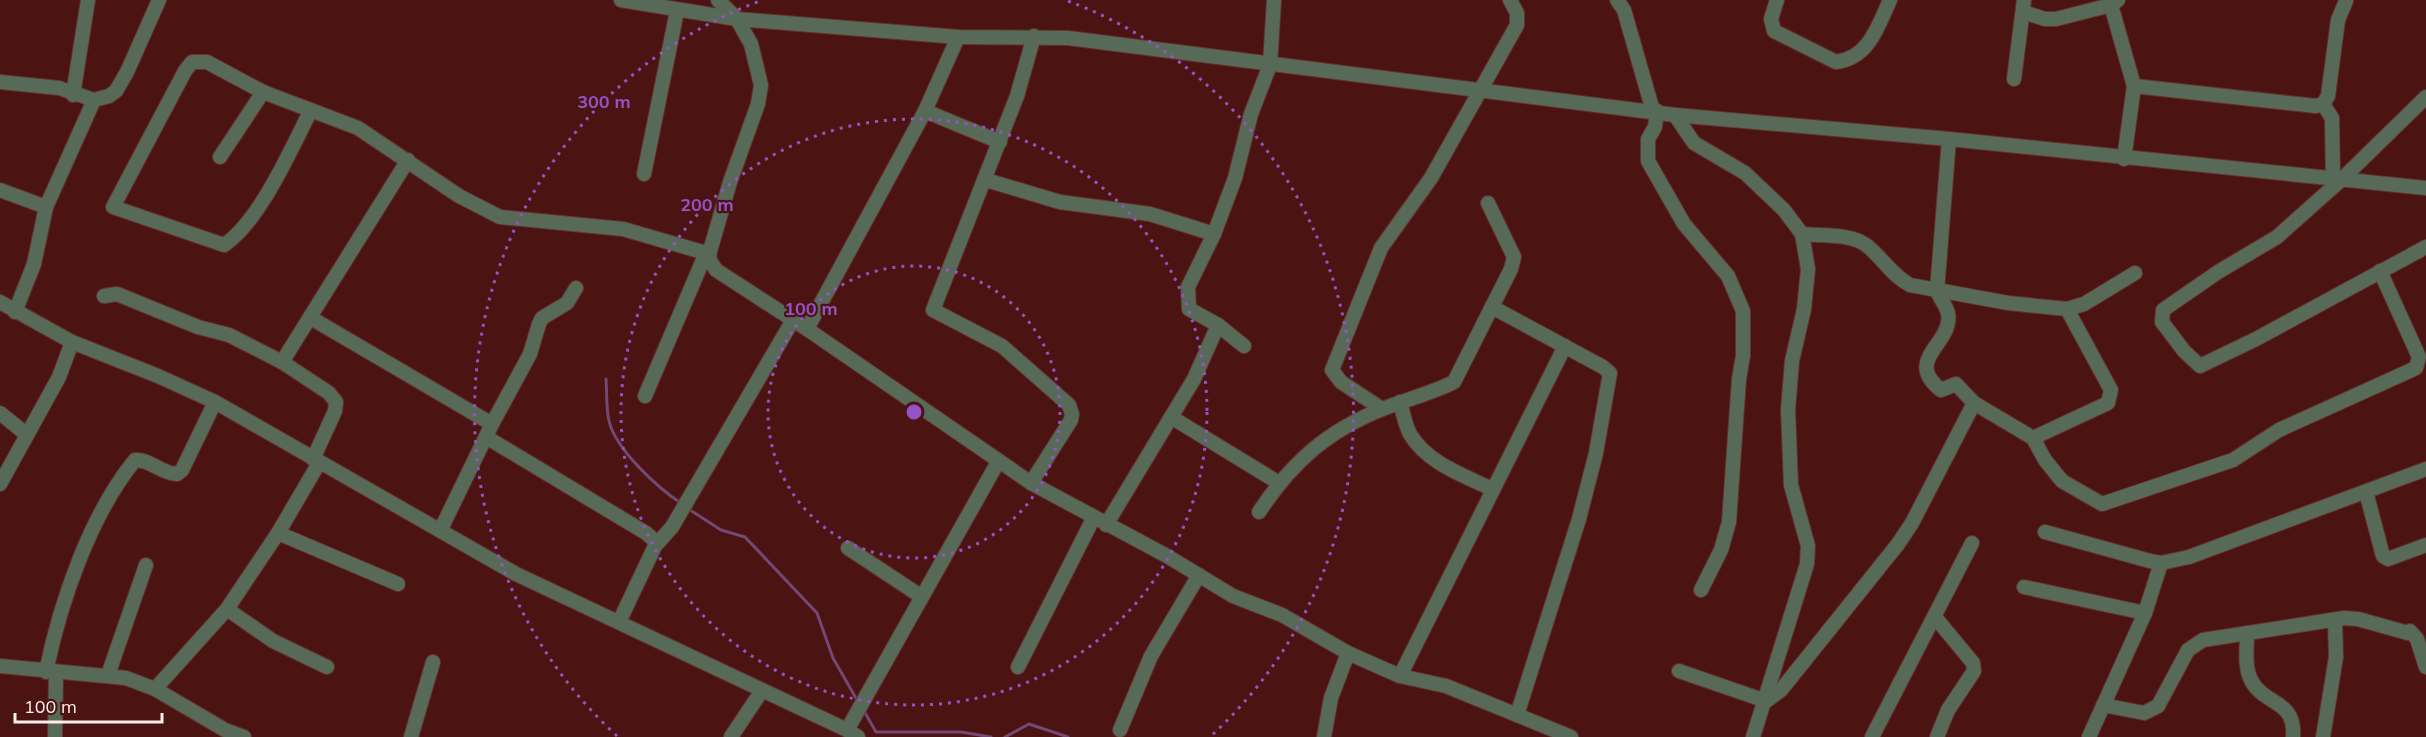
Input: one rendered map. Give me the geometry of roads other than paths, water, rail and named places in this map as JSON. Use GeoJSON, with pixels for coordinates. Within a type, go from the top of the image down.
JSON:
{"type":"FeatureCollection","features":[{"type":"Feature","properties":{"kind":"street"},"geometry":{"type":"LineString","coordinates":[[73,95],[88,0]]}},
{"type":"Feature","properties":{"kind":"street"},"geometry":{"type":"LineString","coordinates":[[0,82],[59,88],[73,95],[94,99],[109,96],[116,91],[159,0]]}},
{"type":"Feature","properties":{"kind":"street"},"geometry":{"type":"LineString","coordinates":[[621,0],[677,11],[737,19],[958,37],[1034,36],[1480,89],[1675,115],[1949,139],[2124,159],[2426,188]]}},
{"type":"Feature","properties":{"kind":"street"},"geometry":{"type":"LineString","coordinates":[[645,396],[708,256],[730,182],[758,104],[761,85],[751,44],[737,19],[718,0]]}},
{"type":"Feature","properties":{"kind":"street"},"geometry":{"type":"LineString","coordinates":[[1244,346],[1218,325],[1189,309],[1188,287],[1214,234],[1234,178],[1251,114],[1269,65],[1274,0]]}},
{"type":"Feature","properties":{"kind":"street"},"geometry":{"type":"LineString","coordinates":[[1382,409],[1341,382],[1332,370],[1381,248],[1431,178],[1517,26],[1517,13],[1510,0]]}},
{"type":"Feature","properties":{"kind":"street"},"geometry":{"type":"LineString","coordinates":[[1617,0],[1624,10],[1655,111],[1655,127],[1648,139],[1648,161],[1684,224],[1728,276],[1743,311],[1743,356],[1739,379],[1729,522],[1722,550],[1701,590]]}},
{"type":"Feature","properties":{"kind":"street"},"geometry":{"type":"LineString","coordinates":[[1777,0],[1771,19],[1774,31],[1836,62],[1846,60],[1871,42],[1890,0]]}},
{"type":"Feature","properties":{"kind":"street"},"geometry":{"type":"LineString","coordinates":[[2071,0],[2085,10]]}},
{"type":"Feature","properties":{"kind":"street"},"geometry":{"type":"LineString","coordinates":[[2134,86],[2316,106],[2323,104],[2328,96],[2338,20],[2346,1]]}},
{"type":"Feature","properties":{"kind":"street"},"geometry":{"type":"LineString","coordinates":[[2014,79],[2024,6],[2045,19],[2115,2],[2134,86],[2124,159]]}},
{"type":"Feature","properties":{"kind":"street"},"geometry":{"type":"LineString","coordinates":[[644,174],[677,11]]}},
{"type":"Feature","properties":{"kind":"street"},"geometry":{"type":"LineString","coordinates":[[1031,483],[1071,420],[1069,405],[1002,346],[933,310],[986,180],[1017,96],[1034,36]]}},
{"type":"Feature","properties":{"kind":"street"},"geometry":{"type":"LineString","coordinates":[[807,329],[925,111],[958,37]]}},
{"type":"Feature","properties":{"kind":"street"},"geometry":{"type":"LineString","coordinates":[[311,110],[275,179],[239,233],[224,244],[113,207],[192,62],[207,62],[263,92],[311,110],[358,128],[459,196],[500,217],[623,229],[708,256],[716,270],[807,329],[998,462],[1031,483],[1233,596],[1307,628],[1348,653],[1400,676],[1446,686],[1571,737]]}},
{"type":"Feature","properties":{"kind":"street"},"geometry":{"type":"LineString","coordinates":[[220,157],[263,92]]}},
{"type":"Feature","properties":{"kind":"street"},"geometry":{"type":"LineString","coordinates":[[2426,97],[2277,237],[2218,272],[2163,310],[2162,322],[2184,351],[2200,366],[2256,339],[2426,247]]}},
{"type":"Feature","properties":{"kind":"street"},"geometry":{"type":"LineString","coordinates":[[15,312],[34,264],[46,207],[94,99]]}},
{"type":"Feature","properties":{"kind":"street"},"geometry":{"type":"LineString","coordinates":[[2323,104],[2330,112],[2334,129],[2337,179]]}},
{"type":"Feature","properties":{"kind":"street"},"geometry":{"type":"LineString","coordinates":[[925,111],[1000,142]]}},
{"type":"Feature","properties":{"kind":"street"},"geometry":{"type":"LineString","coordinates":[[1675,115],[1694,143],[1745,173],[1784,210],[1802,234],[1808,269],[1804,309],[1792,361],[1788,410],[1791,485],[1808,546],[1807,564],[1753,737]]}},
{"type":"Feature","properties":{"kind":"street"},"geometry":{"type":"LineString","coordinates":[[1949,139],[1937,291],[1948,313],[1947,324],[1927,360],[1927,371],[1941,390],[1956,384],[1974,402],[2033,438],[2045,460],[2062,481],[2102,504],[2233,460],[2279,430],[2419,364],[2419,357],[2380,271]]}},
{"type":"Feature","properties":{"kind":"street"},"geometry":{"type":"LineString","coordinates":[[282,362],[408,160]]}},
{"type":"Feature","properties":{"kind":"street"},"geometry":{"type":"LineString","coordinates":[[986,180],[1060,202],[1150,214],[1214,234]]}},
{"type":"Feature","properties":{"kind":"street"},"geometry":{"type":"LineString","coordinates":[[0,190],[46,207]]}},
{"type":"Feature","properties":{"kind":"street"},"geometry":{"type":"LineString","coordinates":[[1259,512],[1278,483],[1297,462],[1322,441],[1382,409],[1454,382],[1514,257],[1488,203]]}},
{"type":"Feature","properties":{"kind":"street"},"geometry":{"type":"LineString","coordinates":[[1802,234],[1853,239],[1865,244],[1899,279],[1910,285],[2052,309],[2067,309],[2084,304],[2134,273]]}},
{"type":"Feature","properties":{"kind":"street"},"geometry":{"type":"LineString","coordinates":[[441,529],[492,424],[530,354],[542,318],[560,310],[576,288]]}},
{"type":"Feature","properties":{"kind":"street"},"geometry":{"type":"LineString","coordinates":[[104,296],[117,294],[198,327],[229,335],[282,362],[329,393],[336,402],[335,411],[316,461],[278,533],[227,609],[155,689]]}},
{"type":"Feature","properties":{"kind":"street"},"geometry":{"type":"LineString","coordinates":[[0,302],[72,342],[158,376],[215,402],[400,510],[441,529],[516,574],[852,734],[922,597],[998,462]]}},
{"type":"Feature","properties":{"kind":"street"},"geometry":{"type":"LineString","coordinates":[[1491,307],[1603,367],[1610,373],[1596,453],[1579,519],[1517,715]]}},
{"type":"Feature","properties":{"kind":"street"},"geometry":{"type":"LineString","coordinates":[[2033,438],[2108,403],[2111,396],[2111,390],[2067,309]]}},
{"type":"Feature","properties":{"kind":"street"},"geometry":{"type":"LineString","coordinates":[[311,318],[492,424]]}},
{"type":"Feature","properties":{"kind":"street"},"geometry":{"type":"LineString","coordinates":[[619,622],[655,546],[672,527],[793,320]]}},
{"type":"Feature","properties":{"kind":"street"},"geometry":{"type":"LineString","coordinates":[[1106,525],[1194,379],[1218,325]]}},
{"type":"Feature","properties":{"kind":"street"},"geometry":{"type":"LineString","coordinates":[[0,484],[59,377],[72,342]]}},
{"type":"Feature","properties":{"kind":"street"},"geometry":{"type":"LineString","coordinates":[[1400,676],[1565,346]]}},
{"type":"Feature","properties":{"kind":"street"},"geometry":{"type":"LineString","coordinates":[[55,737],[51,672],[56,626],[93,524],[135,460],[141,459],[171,474],[177,474],[182,470],[215,402]]}},
{"type":"Feature","properties":{"kind":"street"},"geometry":{"type":"LineString","coordinates":[[1400,402],[1410,434],[1427,454],[1442,465],[1492,489]]}},
{"type":"Feature","properties":{"kind":"street"},"geometry":{"type":"LineString","coordinates":[[1766,701],[1781,690],[1803,665],[1898,544],[1912,523],[1974,402]]}},
{"type":"Feature","properties":{"kind":"street"},"geometry":{"type":"LineString","coordinates":[[0,413],[26,434]]}},
{"type":"Feature","properties":{"kind":"street"},"geometry":{"type":"LineString","coordinates":[[1171,417],[1278,483]]}},
{"type":"Feature","properties":{"kind":"street"},"geometry":{"type":"LineString","coordinates":[[486,437],[646,533],[654,540],[655,546]]}},
{"type":"Feature","properties":{"kind":"street"},"geometry":{"type":"LineString","coordinates":[[2045,532],[2161,563],[2189,557],[2426,469]]}},
{"type":"Feature","properties":{"kind":"street"},"geometry":{"type":"LineString","coordinates":[[2366,492],[2383,556],[2388,559],[2426,545]]}},
{"type":"Feature","properties":{"kind":"street"},"geometry":{"type":"LineString","coordinates":[[1018,667],[1094,517]]}},
{"type":"Feature","properties":{"kind":"street"},"geometry":{"type":"LineString","coordinates":[[278,533],[398,584]]}},
{"type":"Feature","properties":{"kind":"street"},"geometry":{"type":"LineString","coordinates":[[1872,737],[1972,543]]}},
{"type":"Feature","properties":{"kind":"street"},"geometry":{"type":"LineString","coordinates":[[848,548],[922,597]]}},
{"type":"Feature","properties":{"kind":"street"},"geometry":{"type":"LineString","coordinates":[[2089,737],[2145,613],[2161,563]]}},
{"type":"Feature","properties":{"kind":"street"},"geometry":{"type":"LineString","coordinates":[[108,675],[146,565]]}},
{"type":"Feature","properties":{"kind":"street"},"geometry":{"type":"LineString","coordinates":[[1120,730],[1151,656],[1199,575]]}},
{"type":"Feature","properties":{"kind":"street"},"geometry":{"type":"LineString","coordinates":[[2024,587],[2145,613]]}},
{"type":"Feature","properties":{"kind":"street"},"geometry":{"type":"LineString","coordinates":[[227,609],[273,641],[327,667]]}},
{"type":"Feature","properties":{"kind":"street"},"geometry":{"type":"LineString","coordinates":[[1935,617],[1973,663],[1974,671],[1948,710],[1937,737]]}},
{"type":"Feature","properties":{"kind":"street"},"geometry":{"type":"LineString","coordinates":[[2103,705],[2144,713],[2151,711],[2158,706],[2194,643],[2335,620],[2358,619],[2408,633],[2426,628]]}},
{"type":"Feature","properties":{"kind":"street"},"geometry":{"type":"LineString","coordinates":[[2323,737],[2336,657],[2335,620]]}},
{"type":"Feature","properties":{"kind":"street"},"geometry":{"type":"LineString","coordinates":[[2410,631],[2417,639],[2426,667]]}},
{"type":"Feature","properties":{"kind":"street"},"geometry":{"type":"LineString","coordinates":[[2247,633],[2247,669],[2251,681],[2260,693],[2283,705],[2290,718],[2294,736]]}},
{"type":"Feature","properties":{"kind":"street"},"geometry":{"type":"LineString","coordinates":[[1324,737],[1331,698],[1348,653]]}},
{"type":"Feature","properties":{"kind":"street"},"geometry":{"type":"LineString","coordinates":[[411,737],[433,662]]}},
{"type":"Feature","properties":{"kind":"street"},"geometry":{"type":"LineString","coordinates":[[0,666],[126,678],[155,689],[225,730],[243,737]]}},
{"type":"Feature","properties":{"kind":"street"},"geometry":{"type":"LineString","coordinates":[[1679,671],[1766,701]]}},
{"type":"Feature","properties":{"kind":"street"},"geometry":{"type":"LineString","coordinates":[[731,737],[761,692]]}},
{"type":"Feature","properties":{"kind":"waterway"},"geometry":{"type":"LineString","coordinates":[[606,379],[609,421],[620,444],[650,478],[682,504]]}},
{"type":"Feature","properties":{"kind":"waterway"},"geometry":{"type":"LineString","coordinates":[[687,508],[721,530],[745,537],[817,613],[833,658],[857,700]]}},
{"type":"Feature","properties":{"kind":"waterway"},"geometry":{"type":"LineString","coordinates":[[864,711],[876,732],[961,732],[991,737]]}},
{"type":"Feature","properties":{"kind":"waterway"},"geometry":{"type":"LineString","coordinates":[[1005,737],[1029,724],[1068,737]]}}]}
